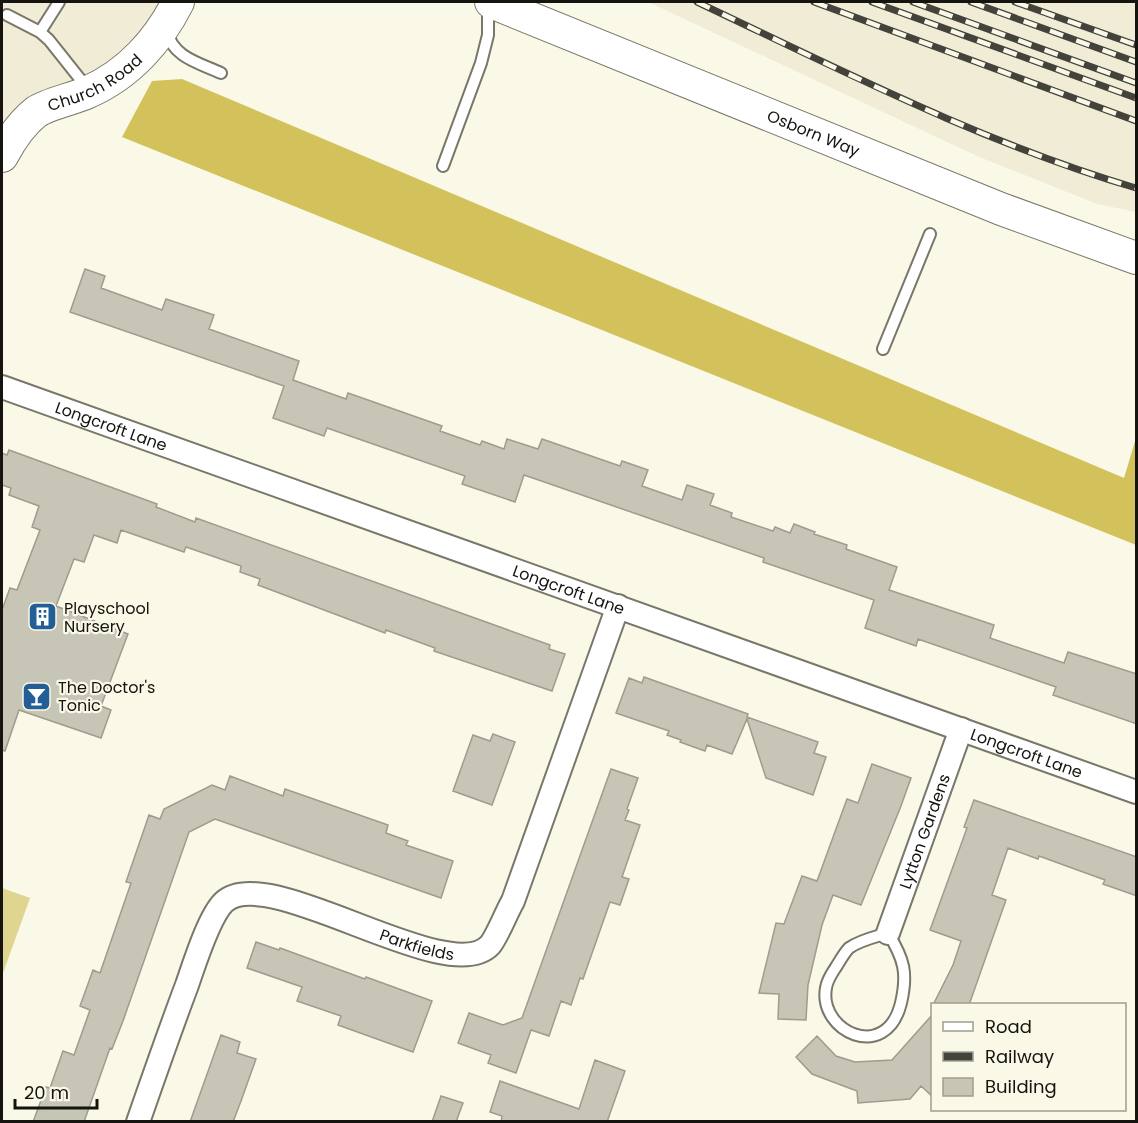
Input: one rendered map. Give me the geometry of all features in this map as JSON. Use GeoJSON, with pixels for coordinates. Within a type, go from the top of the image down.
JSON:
{"type":"FeatureCollection","features":[{"type":"Feature","properties":{"kind":"street","name":"Osborn Way"},"geometry":{"type":"LineString","coordinates":[[490,2],[1001,209],[1137,258]]}},
{"type":"Feature","properties":{"kind":"street","name":"Church Road"},"geometry":{"type":"LineString","coordinates":[[2,156],[10,141],[37,112],[90,92],[131,66],[172,13]]}},
{"type":"Feature","properties":{"kind":"street","name":"Longcroft Lane"},"geometry":{"type":"LineString","coordinates":[[2,387],[1137,792]]}},
{"type":"Feature","properties":{"kind":"street","name":"Parkfields"},"geometry":{"type":"LineString","coordinates":[[138,1122],[200,946],[224,902],[241,892],[294,902],[423,948],[470,956],[490,946],[513,901],[618,606]]}},
{"type":"Feature","properties":{"kind":"street","name":"Lytton Gardens"},"geometry":{"type":"LineString","coordinates":[[888,933],[961,729]]}},
{"type":"Feature","properties":{"kind":"lane"},"geometry":{"type":"LineString","coordinates":[[40,32],[59,2]]}},
{"type":"Feature","properties":{"kind":"lane"},"geometry":{"type":"LineString","coordinates":[[443,166],[481,63],[488,35],[490,2]]}},
{"type":"Feature","properties":{"kind":"lane"},"geometry":{"type":"LineString","coordinates":[[172,13],[169,42],[182,56],[221,73]]}},
{"type":"Feature","properties":{"kind":"lane"},"geometry":{"type":"LineString","coordinates":[[7,15],[40,32],[49,40],[90,92]]}},
{"type":"Feature","properties":{"kind":"lane"},"geometry":{"type":"LineString","coordinates":[[883,349],[930,234]]}},
{"type":"Feature","properties":{"kind":"lane"},"geometry":{"type":"LineString","coordinates":[[888,933],[900,952],[904,972],[903,993],[898,1014],[887,1029],[869,1037],[852,1036],[836,1021],[826,1003],[825,988],[848,949],[862,941],[888,933]]}},
{"type":"Feature","properties":{"kind":"shaded area"},"geometry":{"type":"Polygon","coordinates":[[[2,2],[178,2],[90,92],[2,156],[2,2]]]}},
{"type":"Feature","properties":{"kind":"shaded area"},"geometry":{"type":"Polygon","coordinates":[[[648,2],[1136,2],[1136,212],[1097,204],[977,156],[648,2]]]}},
{"type":"Feature","properties":{"kind":"shaded area"},"geometry":{"type":"Polygon","coordinates":[[[182,79],[1124,478],[1136,438],[1136,545],[122,137],[152,81],[182,79]]]}},
{"type":"Feature","properties":{"kind":"shaded area"},"geometry":{"type":"Polygon","coordinates":[[[2,888],[30,898],[2,976],[2,888]]]}},
{"type":"Feature","properties":{"kind":"building"},"geometry":{"type":"Polygon","coordinates":[[[85,269],[105,276],[101,288],[162,310],[166,299],[214,315],[209,329],[299,361],[293,380],[346,399],[348,393],[442,426],[440,431],[480,445],[482,441],[504,449],[507,439],[538,449],[542,439],[620,466],[622,461],[648,470],[642,486],[682,500],[687,485],[714,494],[710,505],[732,513],[731,517],[773,531],[775,527],[790,533],[794,524],[815,532],[814,534],[847,545],[846,549],[897,567],[889,590],[994,625],[990,638],[1064,663],[1068,652],[1137,674],[1137,724],[1053,695],[1056,687],[918,639],[916,646],[865,628],[874,600],[763,562],[764,558],[524,475],[515,502],[462,484],[465,476],[327,428],[324,436],[273,418],[284,386],[70,312],[85,269]]]}},
{"type":"Feature","properties":{"kind":"building"},"geometry":{"type":"Polygon","coordinates":[[[9,450],[157,504],[156,507],[195,522],[196,518],[550,645],[549,649],[565,654],[552,691],[434,651],[435,648],[386,630],[385,633],[258,585],[260,579],[240,572],[241,566],[186,547],[184,552],[121,530],[117,543],[94,535],[84,562],[74,559],[56,606],[128,634],[101,706],[111,710],[101,738],[19,710],[5,751],[2,750],[2,610],[10,588],[17,590],[40,530],[32,527],[39,506],[9,495],[11,488],[2,485],[2,453],[7,455],[9,450]]]}},
{"type":"Feature","properties":{"kind":"building"},"geometry":{"type":"Polygon","coordinates":[[[644,677],[818,742],[814,753],[826,757],[813,795],[766,778],[747,719],[732,754],[707,745],[705,751],[667,735],[669,731],[616,713],[629,678],[642,683],[644,677]]]}},
{"type":"Feature","properties":{"kind":"building"},"geometry":{"type":"Polygon","coordinates":[[[493,734],[515,742],[492,805],[453,791],[473,735],[490,741],[493,734]]]}},
{"type":"Feature","properties":{"kind":"building"},"geometry":{"type":"Polygon","coordinates":[[[872,764],[911,778],[901,806],[861,905],[833,895],[822,925],[808,985],[806,1020],[778,1019],[779,994],[759,993],[776,923],[784,924],[802,876],[817,881],[847,799],[858,803],[872,764]]]}},
{"type":"Feature","properties":{"kind":"building"},"geometry":{"type":"Polygon","coordinates":[[[611,769],[638,778],[625,820],[640,825],[622,877],[629,879],[620,905],[610,902],[583,979],[580,978],[571,1005],[561,1001],[549,1036],[531,1030],[516,1073],[488,1063],[491,1055],[458,1043],[469,1013],[503,1025],[522,1018],[611,769]]]}},
{"type":"Feature","properties":{"kind":"building"},"geometry":{"type":"Polygon","coordinates":[[[230,776],[283,796],[285,789],[388,825],[386,833],[408,841],[406,845],[453,861],[441,898],[215,819],[189,832],[123,1021],[112,1049],[110,1048],[84,1122],[33,1122],[46,1087],[50,1088],[63,1051],[74,1055],[90,1010],[80,1006],[93,970],[100,973],[131,883],[126,882],[149,815],[160,819],[164,809],[212,785],[225,790],[230,776]]]}},
{"type":"Feature","properties":{"kind":"building"},"geometry":{"type":"Polygon","coordinates":[[[974,800],[1137,857],[1137,896],[1103,884],[1105,880],[1039,856],[1038,859],[1008,848],[992,895],[1006,900],[970,1003],[934,1003],[953,965],[961,941],[930,930],[967,828],[964,827],[974,800]]]}},
{"type":"Feature","properties":{"kind":"building"},"geometry":{"type":"Polygon","coordinates":[[[256,942],[279,950],[280,948],[432,1001],[413,1052],[338,1025],[341,1016],[297,1001],[302,987],[247,968],[256,942]]]}},
{"type":"Feature","properties":{"kind":"building"},"geometry":{"type":"Polygon","coordinates":[[[931,1016],[931,1095],[921,1086],[910,1099],[858,1103],[857,1091],[812,1074],[796,1057],[817,1036],[836,1056],[855,1062],[892,1060],[931,1016]]]}},
{"type":"Feature","properties":{"kind":"building"},"geometry":{"type":"Polygon","coordinates":[[[221,1035],[240,1042],[237,1053],[256,1059],[233,1122],[190,1122],[221,1035]]]}},
{"type":"Feature","properties":{"kind":"building"},"geometry":{"type":"Polygon","coordinates":[[[595,1060],[625,1071],[607,1122],[501,1122],[502,1116],[490,1112],[500,1081],[579,1109],[595,1060]]]}},
{"type":"Feature","properties":{"kind":"building"},"geometry":{"type":"Polygon","coordinates":[[[441,1096],[463,1103],[456,1122],[432,1122],[441,1096]]]}},
{"type":"Feature","properties":{"kind":"railway"},"geometry":{"type":"LineString","coordinates":[[697,2],[913,104],[1023,150],[1136,188]]}},
{"type":"Feature","properties":{"kind":"railway"},"geometry":{"type":"LineString","coordinates":[[814,2],[1136,121]]}},
{"type":"Feature","properties":{"kind":"railway"},"geometry":{"type":"LineString","coordinates":[[872,2],[1136,98]]}},
{"type":"Feature","properties":{"kind":"railway"},"geometry":{"type":"LineString","coordinates":[[913,2],[1136,83]]}},
{"type":"Feature","properties":{"kind":"railway"},"geometry":{"type":"LineString","coordinates":[[971,2],[1136,62]]}},
{"type":"Feature","properties":{"kind":"railway"},"geometry":{"type":"LineString","coordinates":[[1015,2],[1136,45]]}},
{"type":"Feature","properties":{"kind":"place","name":"Playschool Nursery"},"geometry":{"type":"Point","coordinates":[43,617]}},
{"type":"Feature","properties":{"kind":"place","name":"The Doctor's Tonic"},"geometry":{"type":"Point","coordinates":[37,696]}}]}
